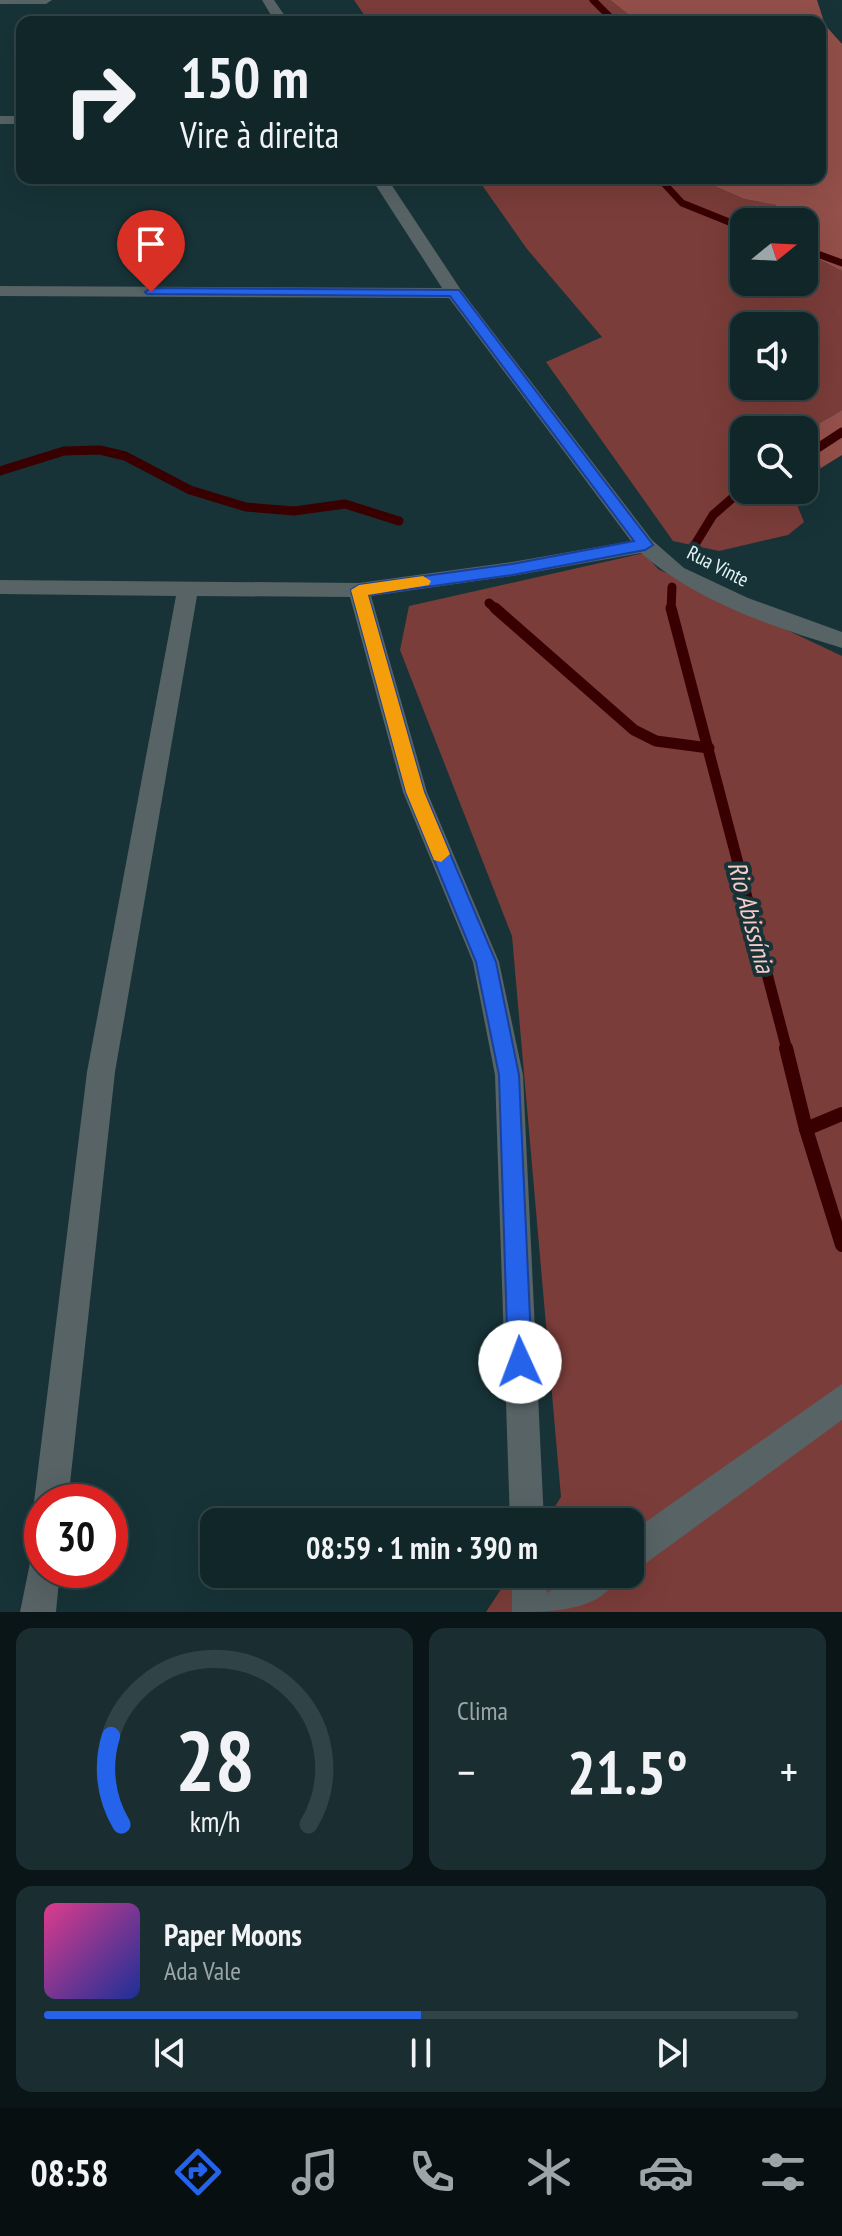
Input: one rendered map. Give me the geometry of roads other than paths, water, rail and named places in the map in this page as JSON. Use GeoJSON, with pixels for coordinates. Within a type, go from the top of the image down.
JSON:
{"type":"FeatureCollection","features":[{"type":"Feature","properties":{"kind":"street"},"geometry":{"type":"LineString","coordinates":[[0,0],[46,0]]}},
{"type":"Feature","properties":{"kind":"street","name":"Rua Vinte"},"geometry":{"type":"LineString","coordinates":[[383,184],[454,293],[645,545],[677,573],[740,603],[842,640]]}},
{"type":"Feature","properties":{"kind":"street"},"geometry":{"type":"LineString","coordinates":[[0,291],[454,293]]}},
{"type":"Feature","properties":{"kind":"street"},"geometry":{"type":"LineString","coordinates":[[0,587],[359,590],[512,569],[645,545]]}},
{"type":"Feature","properties":{"kind":"street"},"geometry":{"type":"LineString","coordinates":[[53,1484],[101,1072],[150,785],[188,589]]}},
{"type":"Feature","properties":{"kind":"street"},"geometry":{"type":"LineString","coordinates":[[359,590],[415,792],[486,962],[509,1075],[526,1508]]}},
{"type":"Feature","properties":{"kind":"street"},"geometry":{"type":"LineString","coordinates":[[644,1544],[842,1400]]}},
{"type":"Feature","properties":{"kind":"street"},"geometry":{"type":"LineString","coordinates":[[38,1612],[41,1588]]}},
{"type":"Feature","properties":{"kind":"street"},"geometry":{"type":"LineString","coordinates":[[529,1588],[530,1612]]}},
{"type":"Feature","properties":{"kind":"street"},"geometry":{"type":"LineString","coordinates":[[550,1612],[583,1588]]}},
{"type":"Feature","properties":{"kind":"waterway","name":"Rio Abissínia"},"geometry":{"type":"LineString","coordinates":[[593,0],[609,16]]}},
{"type":"Feature","properties":{"kind":"waterway","name":"Rio Abissínia"},"geometry":{"type":"LineString","coordinates":[[665,184],[682,203],[730,222]]}},
{"type":"Feature","properties":{"kind":"waterway","name":"Rio Abissínia"},"geometry":{"type":"LineString","coordinates":[[818,254],[842,263]]}},
{"type":"Feature","properties":{"kind":"waterway","name":"Rio Abissínia"},"geometry":{"type":"LineString","coordinates":[[818,448],[842,432]]}},
{"type":"Feature","properties":{"kind":"waterway"},"geometry":{"type":"LineString","coordinates":[[0,471],[64,451],[100,450],[125,456],[190,490],[246,507],[294,511],[345,504],[399,521]]}},
{"type":"Feature","properties":{"kind":"waterway","name":"Rio Abissínia"},"geometry":{"type":"LineString","coordinates":[[691,551],[713,515],[730,500]]}},
{"type":"Feature","properties":{"kind":"waterway","name":"Rio Abissínia"},"geometry":{"type":"LineString","coordinates":[[671,608],[672,587]]}},
{"type":"Feature","properties":{"kind":"waterway"},"geometry":{"type":"LineString","coordinates":[[489,603],[497,610]]}},
{"type":"Feature","properties":{"kind":"waterway"},"geometry":{"type":"LineString","coordinates":[[495,608],[634,730],[656,741],[708,748]]}},
{"type":"Feature","properties":{"kind":"waterway","name":"Rio Abissínia"},"geometry":{"type":"LineString","coordinates":[[671,608],[708,748]]}},
{"type":"Feature","properties":{"kind":"waterway","name":"Rio Abissínia"},"geometry":{"type":"LineString","coordinates":[[708,748],[787,1050]]}},
{"type":"Feature","properties":{"kind":"waterway","name":"Rio Abissínia"},"geometry":{"type":"LineString","coordinates":[[786,1048],[806,1129]]}},
{"type":"Feature","properties":{"kind":"waterway"},"geometry":{"type":"LineString","coordinates":[[806,1129],[842,1114]]}},
{"type":"Feature","properties":{"kind":"waterway","name":"Rio Abissínia"},"geometry":{"type":"LineString","coordinates":[[806,1129],[842,1245]]}}]}
